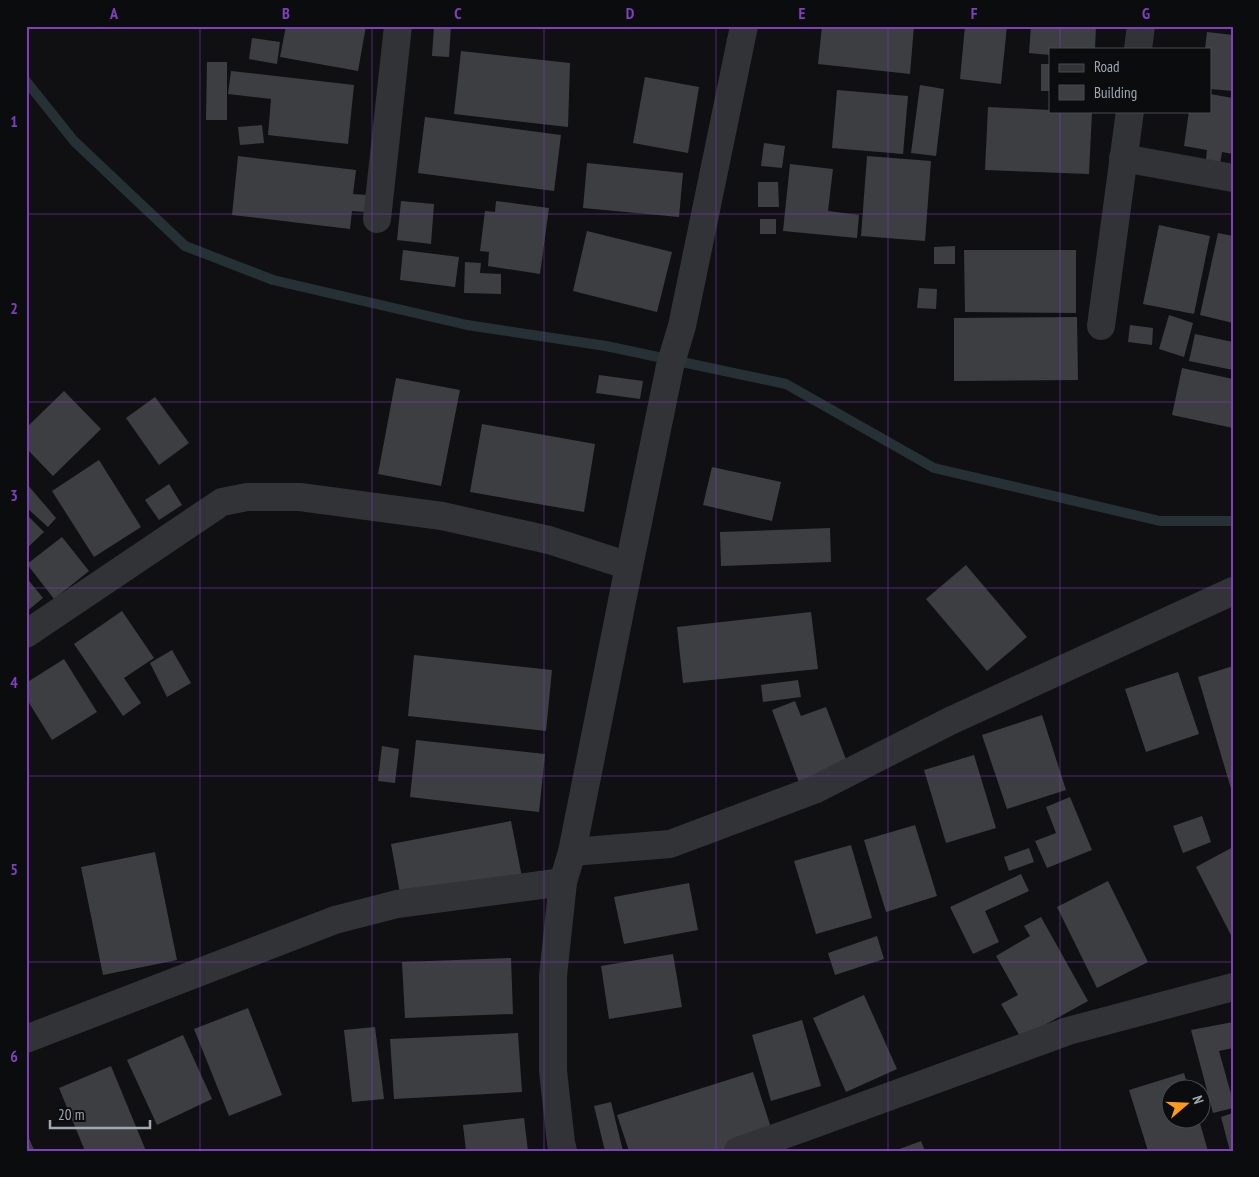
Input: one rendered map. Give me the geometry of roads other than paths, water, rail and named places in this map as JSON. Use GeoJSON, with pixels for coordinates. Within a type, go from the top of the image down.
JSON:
{"type":"FeatureCollection","features":[{"type":"Feature","properties":{"kind":"street"},"geometry":{"type":"LineString","coordinates":[[377,220],[398,26]]}},
{"type":"Feature","properties":{"kind":"street"},"geometry":{"type":"LineString","coordinates":[[564,1151],[561,1142],[553,1071],[553,976],[563,882],[572,852],[670,366],[682,326],[744,26]]}},
{"type":"Feature","properties":{"kind":"street"},"geometry":{"type":"LineString","coordinates":[[1138,48],[1141,26]]}},
{"type":"Feature","properties":{"kind":"street"},"geometry":{"type":"LineString","coordinates":[[1102,326],[1130,112]]}},
{"type":"Feature","properties":{"kind":"street"},"geometry":{"type":"LineString","coordinates":[[1123,158],[1233,178]]}},
{"type":"Feature","properties":{"kind":"street"},"geometry":{"type":"LineString","coordinates":[[26,634],[222,502],[247,497],[300,497],[442,516],[549,540],[629,566]]}},
{"type":"Feature","properties":{"kind":"street"},"geometry":{"type":"LineString","coordinates":[[572,852],[670,844],[814,790],[950,721],[1233,591]]}},
{"type":"Feature","properties":{"kind":"street"},"geometry":{"type":"LineString","coordinates":[[26,1039],[335,920],[396,904],[563,882]]}},
{"type":"Feature","properties":{"kind":"street"},"geometry":{"type":"LineString","coordinates":[[738,1151],[1068,1031],[1233,986]]}},
{"type":"Feature","properties":{"kind":"waterway"},"geometry":{"type":"LineString","coordinates":[[26,81],[74,141],[185,246],[273,280],[467,325],[606,346],[786,384],[934,468],[1160,521],[1233,521]]}}]}
